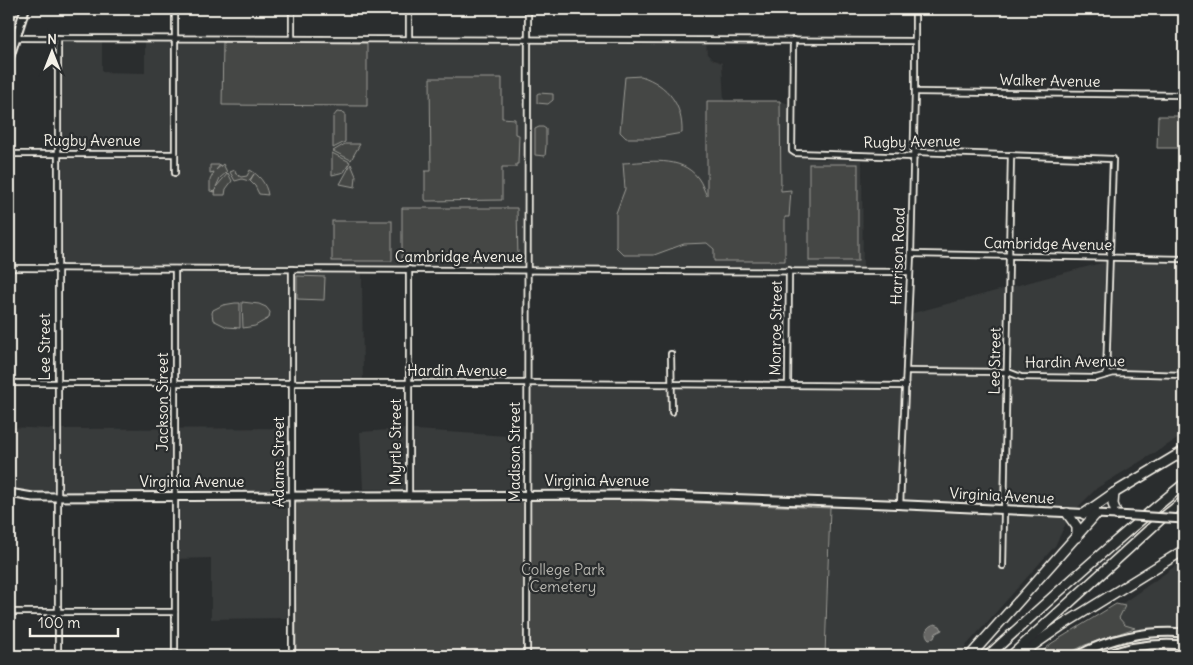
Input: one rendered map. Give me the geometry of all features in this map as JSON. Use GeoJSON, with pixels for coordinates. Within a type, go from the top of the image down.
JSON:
{"type":"FeatureCollection","features":[{"type":"Feature","properties":{"kind":"highway"},"geometry":{"type":"LineString","coordinates":[[1084,514],[1114,493],[1184,451]]}},
{"type":"Feature","properties":{"kind":"highway"},"geometry":{"type":"LineString","coordinates":[[988,656],[1052,596],[1184,484]]}},
{"type":"Feature","properties":{"kind":"highway"},"geometry":{"type":"LineString","coordinates":[[1114,493],[1112,504],[1117,515]]}},
{"type":"Feature","properties":{"kind":"highway"},"geometry":{"type":"LineString","coordinates":[[1011,656],[1161,519],[1184,501]]}},
{"type":"Feature","properties":{"kind":"highway"},"geometry":{"type":"LineString","coordinates":[[1067,513],[1077,527],[1077,538]]}},
{"type":"Feature","properties":{"kind":"highway"},"geometry":{"type":"LineString","coordinates":[[970,656],[1077,538],[1096,514]]}},
{"type":"Feature","properties":{"kind":"highway"},"geometry":{"type":"LineString","coordinates":[[1018,656],[1061,626],[1184,550]]}},
{"type":"Feature","properties":{"kind":"main road"},"geometry":{"type":"LineString","coordinates":[[9,59],[25,9]]}},
{"type":"Feature","properties":{"kind":"main road","name":"Virginia Avenue"},"geometry":{"type":"LineString","coordinates":[[9,494],[33,497],[635,494],[1184,519]]}},
{"type":"Feature","properties":{"kind":"main road"},"geometry":{"type":"LineString","coordinates":[[1077,656],[1104,644],[1130,637],[1157,633],[1184,633]]}},
{"type":"Feature","properties":{"kind":"main road"},"geometry":{"type":"LineString","coordinates":[[1105,656],[1133,648],[1158,645],[1184,645]]}},
{"type":"Feature","properties":{"kind":"street"},"geometry":{"type":"LineString","coordinates":[[175,9],[175,173]]}},
{"type":"Feature","properties":{"kind":"street"},"geometry":{"type":"LineString","coordinates":[[292,9],[292,38]]}},
{"type":"Feature","properties":{"kind":"street"},"geometry":{"type":"LineString","coordinates":[[409,9],[409,39]]}},
{"type":"Feature","properties":{"kind":"street","name":"Madison Street"},"geometry":{"type":"LineString","coordinates":[[527,656],[528,9]]}},
{"type":"Feature","properties":{"kind":"street","name":"Harrison Road"},"geometry":{"type":"LineString","coordinates":[[900,505],[914,157],[915,9]]}},
{"type":"Feature","properties":{"kind":"street"},"geometry":{"type":"LineString","coordinates":[[16,38],[915,41]]}},
{"type":"Feature","properties":{"kind":"street","name":"Lee Street"},"geometry":{"type":"LineString","coordinates":[[58,38],[58,656]]}},
{"type":"Feature","properties":{"kind":"street","name":"Rugby Avenue"},"geometry":{"type":"LineString","coordinates":[[792,40],[792,151],[860,156],[914,157],[918,152],[1113,159],[1110,257]]}},
{"type":"Feature","properties":{"kind":"street","name":"Walker Avenue"},"geometry":{"type":"LineString","coordinates":[[915,92],[1184,96]]}},
{"type":"Feature","properties":{"kind":"street","name":"Rugby Avenue"},"geometry":{"type":"LineString","coordinates":[[9,154],[174,154]]}},
{"type":"Feature","properties":{"kind":"street","name":"Lee Street"},"geometry":{"type":"LineString","coordinates":[[1003,566],[1011,155]]}},
{"type":"Feature","properties":{"kind":"street","name":"Cambridge Avenue"},"geometry":{"type":"LineString","coordinates":[[911,254],[1184,259]]}},
{"type":"Feature","properties":{"kind":"street"},"geometry":{"type":"LineString","coordinates":[[1106,375],[1110,257]]}},
{"type":"Feature","properties":{"kind":"street","name":"Cambridge Avenue"},"geometry":{"type":"LineString","coordinates":[[9,268],[910,272]]}},
{"type":"Feature","properties":{"kind":"street","name":"Jackson Street"},"geometry":{"type":"LineString","coordinates":[[175,656],[176,268]]}},
{"type":"Feature","properties":{"kind":"street","name":"Adams Street"},"geometry":{"type":"LineString","coordinates":[[292,269],[292,656]]}},
{"type":"Feature","properties":{"kind":"street","name":"Myrtle Street"},"geometry":{"type":"LineString","coordinates":[[409,269],[409,495]]}},
{"type":"Feature","properties":{"kind":"street","name":"Monroe Street"},"geometry":{"type":"LineString","coordinates":[[788,385],[789,270]]}},
{"type":"Feature","properties":{"kind":"street"},"geometry":{"type":"LineString","coordinates":[[671,354],[672,412]]}},
{"type":"Feature","properties":{"kind":"street","name":"Hardin Avenue"},"geometry":{"type":"LineString","coordinates":[[906,371],[1008,372],[1021,377],[1096,378],[1114,373],[1184,375]]}},
{"type":"Feature","properties":{"kind":"street","name":"Hardin Avenue"},"geometry":{"type":"LineString","coordinates":[[9,383],[528,383],[906,386]]}},
{"type":"Feature","properties":{"kind":"street"},"geometry":{"type":"LineString","coordinates":[[9,612],[175,612]]}},
{"type":"Feature","properties":{"kind":"shaded area"},"geometry":{"type":"Polygon","coordinates":[[[58,38],[102,38],[102,72],[145,73],[145,38],[706,40],[707,54],[712,59],[722,63],[724,101],[780,101],[790,104],[795,153],[807,159],[862,160],[863,271],[362,269],[363,383],[175,383],[175,269],[58,268],[58,38]]]}},
{"type":"Feature","properties":{"kind":"shaded area"},"geometry":{"type":"Polygon","coordinates":[[[1116,259],[1184,262],[1184,435],[1097,488],[1070,515],[1055,546],[957,656],[826,656],[831,497],[363,489],[360,432],[402,429],[524,437],[524,387],[902,386],[913,313],[1116,259]]]}},
{"type":"Feature","properties":{"kind":"shaded area"},"geometry":{"type":"Polygon","coordinates":[[[9,427],[49,429],[295,428],[295,448],[290,489],[288,618],[211,619],[211,558],[178,559],[178,493],[22,493],[9,489],[9,427]]]}},
{"type":"Feature","properties":{"kind":"shaded area"},"geometry":{"type":"Polygon","coordinates":[[[1184,560],[1184,647],[1149,647],[1086,629],[1184,560]]]}},
{"type":"Feature","properties":{"kind":"shaded area"},"geometry":{"type":"Polygon","coordinates":[[[935,624],[940,626],[942,630],[936,633],[934,638],[929,639],[926,634],[927,630],[935,624]]]}},
{"type":"Feature","properties":{"kind":"green space"},"geometry":{"type":"Polygon","coordinates":[[[223,42],[367,43],[367,106],[222,105],[223,42]]]}},
{"type":"Feature","properties":{"kind":"green space"},"geometry":{"type":"Polygon","coordinates":[[[641,76],[659,85],[672,97],[680,114],[682,133],[654,138],[626,138],[620,132],[625,77],[641,76]]]}},
{"type":"Feature","properties":{"kind":"green space"},"geometry":{"type":"Polygon","coordinates":[[[430,78],[502,78],[502,118],[515,119],[515,134],[519,135],[518,164],[516,164],[516,167],[502,167],[502,200],[426,201],[425,171],[431,171],[430,78]]]}},
{"type":"Feature","properties":{"kind":"green space"},"geometry":{"type":"Polygon","coordinates":[[[537,94],[553,94],[553,100],[548,104],[537,103],[537,94]]]}},
{"type":"Feature","properties":{"kind":"green space"},"geometry":{"type":"Polygon","coordinates":[[[1182,100],[1184,100],[1184,148],[1157,148],[1158,116],[1181,116],[1182,100]]]}},
{"type":"Feature","properties":{"kind":"green space"},"geometry":{"type":"Polygon","coordinates":[[[707,101],[780,101],[781,191],[791,190],[789,217],[785,217],[785,261],[714,261],[714,249],[707,243],[684,244],[654,255],[624,255],[616,247],[616,213],[625,189],[623,163],[653,161],[683,166],[698,178],[707,196],[707,101]]]}},
{"type":"Feature","properties":{"kind":"green space"},"geometry":{"type":"Polygon","coordinates":[[[337,112],[345,113],[345,142],[333,148],[333,117],[337,112]]]}},
{"type":"Feature","properties":{"kind":"green space"},"geometry":{"type":"Polygon","coordinates":[[[539,127],[546,129],[545,156],[535,155],[535,129],[539,127]]]}},
{"type":"Feature","properties":{"kind":"green space"},"geometry":{"type":"Polygon","coordinates":[[[345,144],[360,144],[351,160],[333,151],[345,144]]]}},
{"type":"Feature","properties":{"kind":"green space"},"geometry":{"type":"Polygon","coordinates":[[[332,153],[350,162],[344,172],[332,175],[332,153]]]}},
{"type":"Feature","properties":{"kind":"green space"},"geometry":{"type":"Polygon","coordinates":[[[223,164],[227,172],[220,178],[216,187],[228,173],[232,181],[226,189],[225,195],[215,195],[216,188],[215,192],[210,191],[210,180],[214,172],[210,173],[210,165],[220,165],[216,170],[223,164]]]}},
{"type":"Feature","properties":{"kind":"green space"},"geometry":{"type":"Polygon","coordinates":[[[351,164],[356,176],[355,187],[340,184],[351,164]]]}},
{"type":"Feature","properties":{"kind":"green space"},"geometry":{"type":"Polygon","coordinates":[[[809,164],[858,164],[858,261],[809,261],[809,164]]]}},
{"type":"Feature","properties":{"kind":"green space"},"geometry":{"type":"Polygon","coordinates":[[[235,170],[236,174],[241,177],[247,176],[250,170],[256,174],[264,183],[268,195],[259,194],[250,181],[254,174],[249,181],[242,179],[235,181],[230,172],[235,170]]]}},
{"type":"Feature","properties":{"kind":"green space"},"geometry":{"type":"Polygon","coordinates":[[[402,208],[517,208],[518,260],[402,260],[402,208]]]}},
{"type":"Feature","properties":{"kind":"green space"},"geometry":{"type":"Polygon","coordinates":[[[332,221],[392,221],[392,261],[332,261],[332,221]]]}},
{"type":"Feature","properties":{"kind":"green space"},"geometry":{"type":"Polygon","coordinates":[[[297,276],[325,277],[324,300],[297,299],[297,276]]]}},
{"type":"Feature","properties":{"kind":"green space"},"geometry":{"type":"Polygon","coordinates":[[[242,302],[259,304],[266,307],[270,312],[269,318],[255,326],[243,328],[242,302]]]}},
{"type":"Feature","properties":{"kind":"green space"},"geometry":{"type":"Polygon","coordinates":[[[240,303],[240,328],[227,327],[213,320],[213,310],[223,305],[240,303]]]}},
{"type":"Feature","properties":{"kind":"green space","name":"College Park Cemetery"},"geometry":{"type":"Polygon","coordinates":[[[583,500],[830,508],[825,656],[296,656],[295,502],[583,500]]]}},
{"type":"Feature","properties":{"kind":"green space"},"geometry":{"type":"Polygon","coordinates":[[[1116,604],[1125,606],[1119,618],[1125,625],[1135,628],[1085,645],[1063,656],[1037,656],[1052,643],[1116,604]]]}},
{"type":"Feature","properties":{"kind":"railway"},"geometry":{"type":"LineString","coordinates":[[9,30],[16,9]]}}]}
